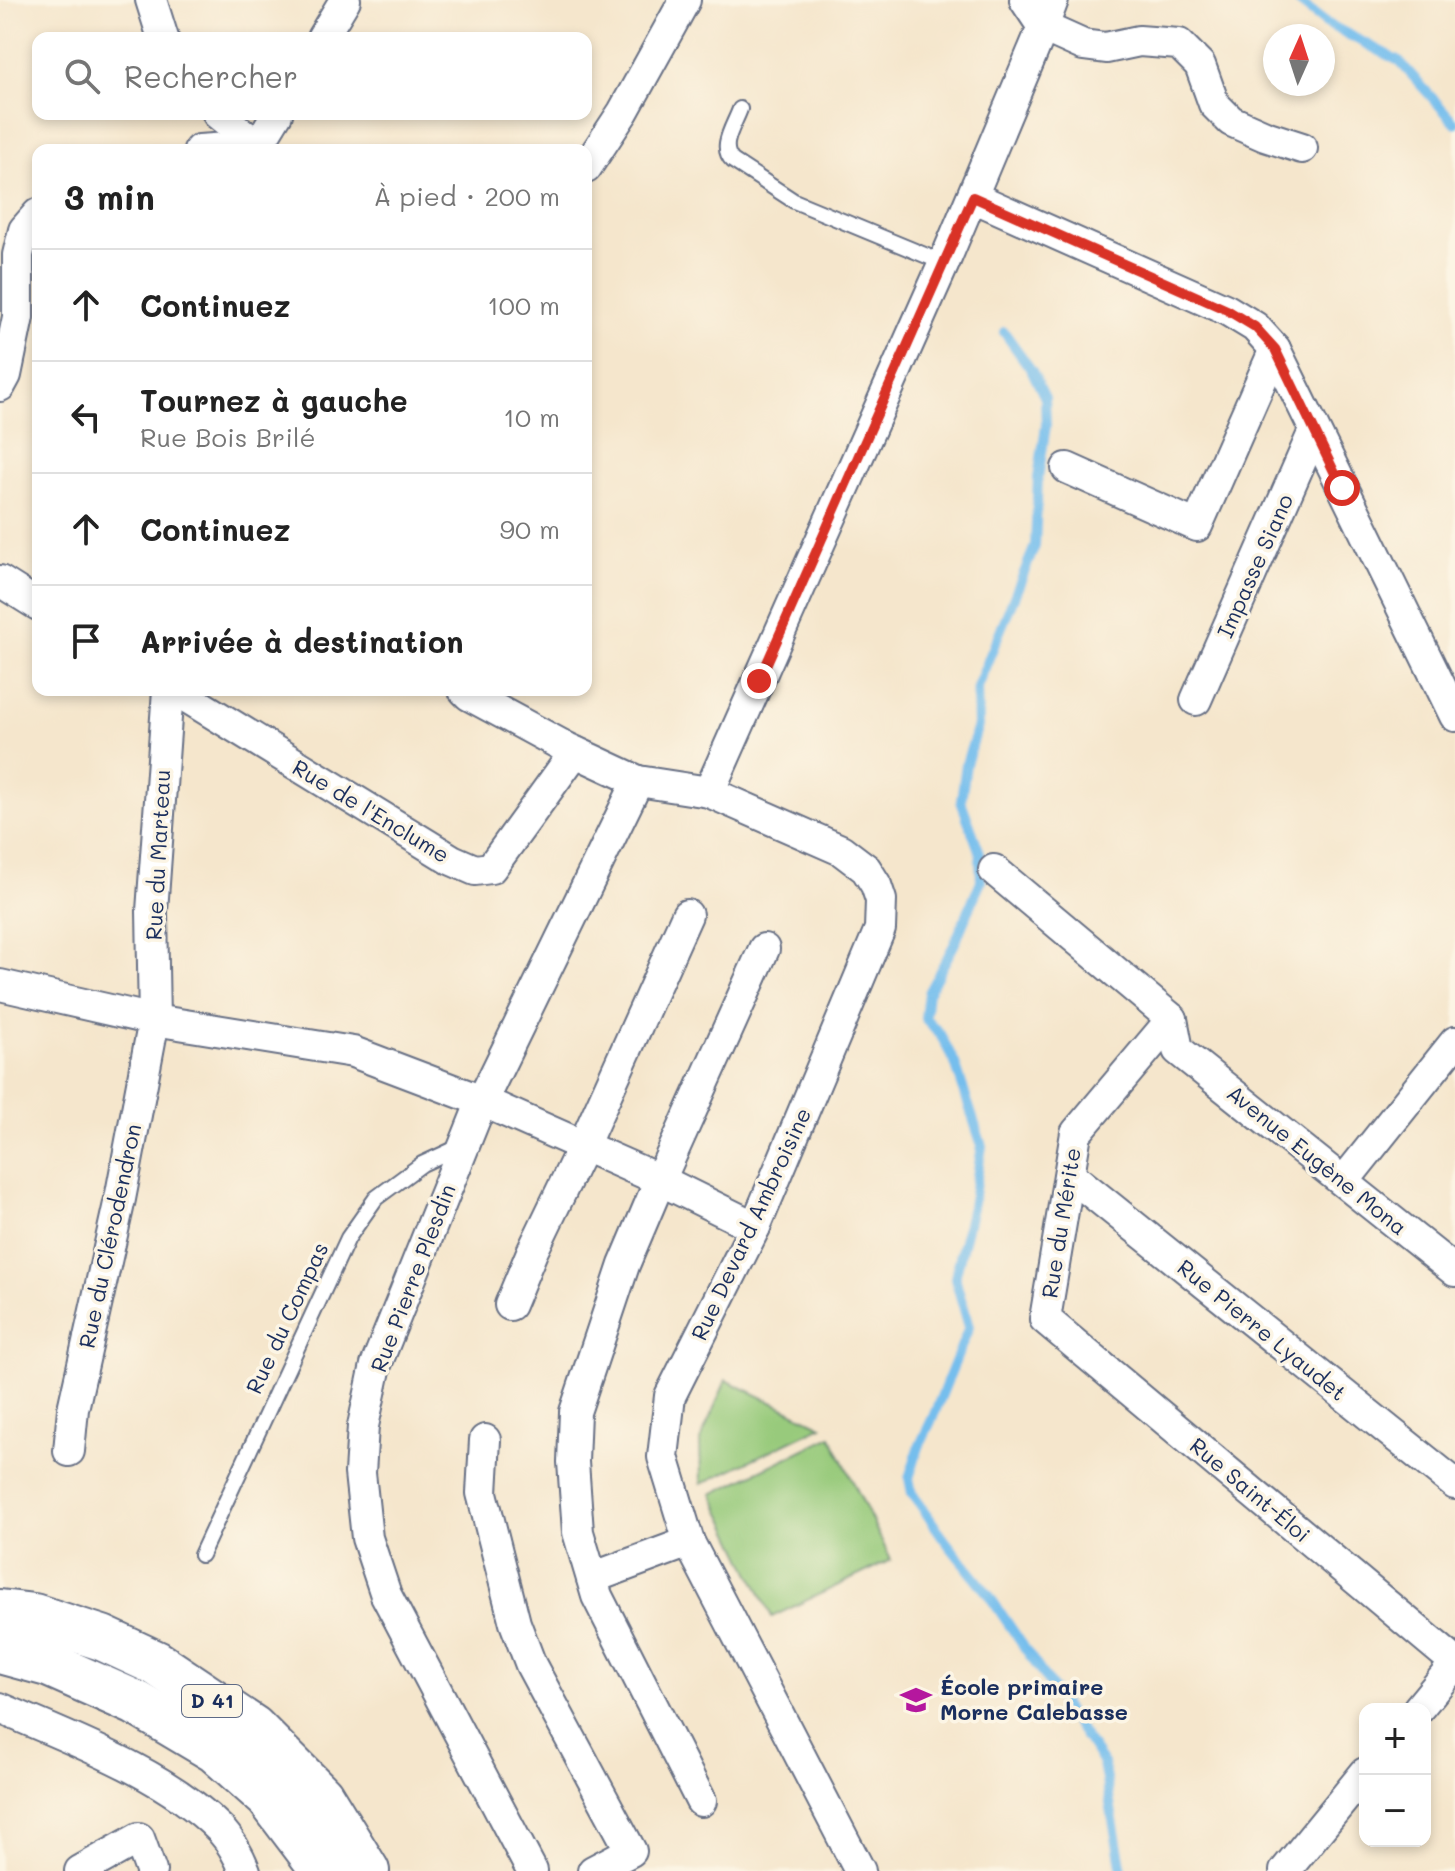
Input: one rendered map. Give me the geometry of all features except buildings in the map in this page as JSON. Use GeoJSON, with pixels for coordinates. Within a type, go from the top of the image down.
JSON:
{"type":"FeatureCollection","features":[{"type":"Feature","properties":{"kind":"highway","name":"D 41"},"geometry":{"type":"LineString","coordinates":[[0,1612],[34,1616],[102,1638],[156,1663],[253,1728],[321,1796],[367,1871]]}},
{"type":"Feature","properties":{"kind":"highway","name":"D 41"},"geometry":{"type":"LineString","coordinates":[[0,1651],[48,1664],[136,1703],[215,1750],[268,1797],[324,1871]]}},
{"type":"Feature","properties":{"kind":"street"},"geometry":{"type":"LineString","coordinates":[[151,0],[161,32]]}},
{"type":"Feature","properties":{"kind":"street"},"geometry":{"type":"LineString","coordinates":[[326,32],[345,0]]}},
{"type":"Feature","properties":{"kind":"street"},"geometry":{"type":"LineString","coordinates":[[592,159],[623,112],[685,0]]}},
{"type":"Feature","properties":{"kind":"street"},"geometry":{"type":"LineString","coordinates":[[1025,0],[1048,13],[1083,45],[1106,48],[1139,41],[1179,44],[1200,65],[1214,104],[1231,121],[1302,148]]}},
{"type":"Feature","properties":{"kind":"street"},"geometry":{"type":"LineString","coordinates":[[709,792],[973,197],[1048,13]]}},
{"type":"Feature","properties":{"kind":"street"},"geometry":{"type":"LineString","coordinates":[[225,120],[252,144]]}},
{"type":"Feature","properties":{"kind":"street"},"geometry":{"type":"LineString","coordinates":[[258,144],[273,120]]}},
{"type":"Feature","properties":{"kind":"street"},"geometry":{"type":"LineString","coordinates":[[973,197],[1227,310],[1255,327],[1275,349],[1455,716]]}},
{"type":"Feature","properties":{"kind":"street"},"geometry":{"type":"LineString","coordinates":[[0,386],[6,375],[18,317],[18,255],[24,230],[32,221]]}},
{"type":"Feature","properties":{"kind":"street"},"geometry":{"type":"LineString","coordinates":[[1067,468],[1197,526],[1275,349]]}},
{"type":"Feature","properties":{"kind":"street","name":"Impasse Siano"},"geometry":{"type":"LineString","coordinates":[[1196,700],[1314,431]]}},
{"type":"Feature","properties":{"kind":"street"},"geometry":{"type":"LineString","coordinates":[[0,581],[32,601]]}},
{"type":"Feature","properties":{"kind":"street","name":"Rue du Marteau"},"geometry":{"type":"LineString","coordinates":[[154,1020],[152,911],[168,696]]}},
{"type":"Feature","properties":{"kind":"street","name":"Rue de l'Enclume"},"geometry":{"type":"LineString","coordinates":[[185,696],[438,853],[475,870],[491,868],[571,750]]}},
{"type":"Feature","properties":{"kind":"street","name":"Rue Devard Ambroisine"},"geometry":{"type":"LineString","coordinates":[[471,696],[571,750],[638,781],[709,792],[841,850],[866,869],[881,900],[880,929],[755,1227],[670,1396],[663,1457],[689,1542],[860,1871]]}},
{"type":"Feature","properties":{"kind":"street","name":"Rue Pierre Plesdin"},"geometry":{"type":"LineString","coordinates":[[532,1871],[386,1595],[367,1538],[360,1473],[363,1426],[376,1365],[482,1101],[638,781]]}},
{"type":"Feature","properties":{"kind":"street"},"geometry":{"type":"LineString","coordinates":[[994,870],[1172,1019]]}},
{"type":"Feature","properties":{"kind":"street"},"geometry":{"type":"LineString","coordinates":[[510,1305],[687,915]]}},
{"type":"Feature","properties":{"kind":"street"},"geometry":{"type":"LineString","coordinates":[[701,1801],[597,1596],[578,1532],[573,1462],[575,1412],[624,1265],[764,949]]}},
{"type":"Feature","properties":{"kind":"street"},"geometry":{"type":"LineString","coordinates":[[0,985],[154,1020],[353,1052],[482,1101],[660,1180],[755,1227]]}},
{"type":"Feature","properties":{"kind":"street","name":"Avenue Eugène Mona"},"geometry":{"type":"LineString","coordinates":[[1172,1019],[1178,1050],[1455,1271]]}},
{"type":"Feature","properties":{"kind":"street","name":"Rue du Mérite"},"geometry":{"type":"LineString","coordinates":[[1045,1319],[1076,1133],[1172,1019]]}},
{"type":"Feature","properties":{"kind":"street","name":"Rue du Clérodendron"},"geometry":{"type":"LineString","coordinates":[[69,1451],[73,1409],[120,1199],[154,1020]]}},
{"type":"Feature","properties":{"kind":"street"},"geometry":{"type":"LineString","coordinates":[[1344,1181],[1455,1042]]}},
{"type":"Feature","properties":{"kind":"street","name":"Rue Pierre Lyaudet"},"geometry":{"type":"LineString","coordinates":[[1070,1175],[1455,1484]]}},
{"type":"Feature","properties":{"kind":"street","name":"Rue Saint-Éloi"},"geometry":{"type":"LineString","coordinates":[[1045,1319],[1455,1663]]}},
{"type":"Feature","properties":{"kind":"street"},"geometry":{"type":"LineString","coordinates":[[485,1440],[482,1493],[515,1623],[531,1665],[631,1851],[593,1871]]}},
{"type":"Feature","properties":{"kind":"street"},"geometry":{"type":"LineString","coordinates":[[592,1578],[689,1542]]}},
{"type":"Feature","properties":{"kind":"street"},"geometry":{"type":"LineString","coordinates":[[1423,1703],[1455,1663]]}},
{"type":"Feature","properties":{"kind":"street"},"geometry":{"type":"LineString","coordinates":[[0,1708],[148,1776],[194,1806],[221,1830],[239,1855],[245,1871]]}},
{"type":"Feature","properties":{"kind":"street"},"geometry":{"type":"LineString","coordinates":[[1285,1871],[1363,1775]]}},
{"type":"Feature","properties":{"kind":"street"},"geometry":{"type":"LineString","coordinates":[[80,1871],[139,1838],[151,1871]]}},
{"type":"Feature","properties":{"kind":"lane"},"geometry":{"type":"LineString","coordinates":[[740,109],[725,146],[733,161],[794,201],[944,263]]}},
{"type":"Feature","properties":{"kind":"lane","name":"Rue du Compas"},"geometry":{"type":"LineString","coordinates":[[201,1555],[348,1238],[376,1198],[422,1164],[465,1144]]}},
{"type":"Feature","properties":{"kind":"green space"},"geometry":{"type":"Polygon","coordinates":[[[726,1380],[822,1426],[701,1484],[700,1441],[726,1380]]]}},
{"type":"Feature","properties":{"kind":"green space"},"geometry":{"type":"Polygon","coordinates":[[[831,1436],[891,1560],[772,1617],[712,1494],[831,1436]]]}},
{"type":"Feature","properties":{"kind":"waterway"},"geometry":{"type":"LineString","coordinates":[[1296,0],[1326,23],[1399,61],[1455,123]]}},
{"type":"Feature","properties":{"kind":"waterway"},"geometry":{"type":"LineString","coordinates":[[1004,332],[1032,371],[1045,398],[1046,426],[1038,478],[1035,546],[977,687],[978,726],[966,764],[961,801],[980,853],[981,881],[954,945],[928,993],[925,1018],[940,1034],[955,1063],[982,1146],[972,1207],[955,1278],[969,1327],[909,1478],[912,1493],[988,1594],[1103,1763],[1122,1871]]}},
{"type":"Feature","properties":{"kind":"place","name":"École primaire Morne Calebasse"},"geometry":{"type":"Point","coordinates":[916,1700]}},
{"type":"Feature","properties":{"kind":"route"},"geometry":{"type":"LineString","coordinates":[[759,681],[973,197],[1227,310],[1255,327],[1275,349],[1342,488]]}}]}
